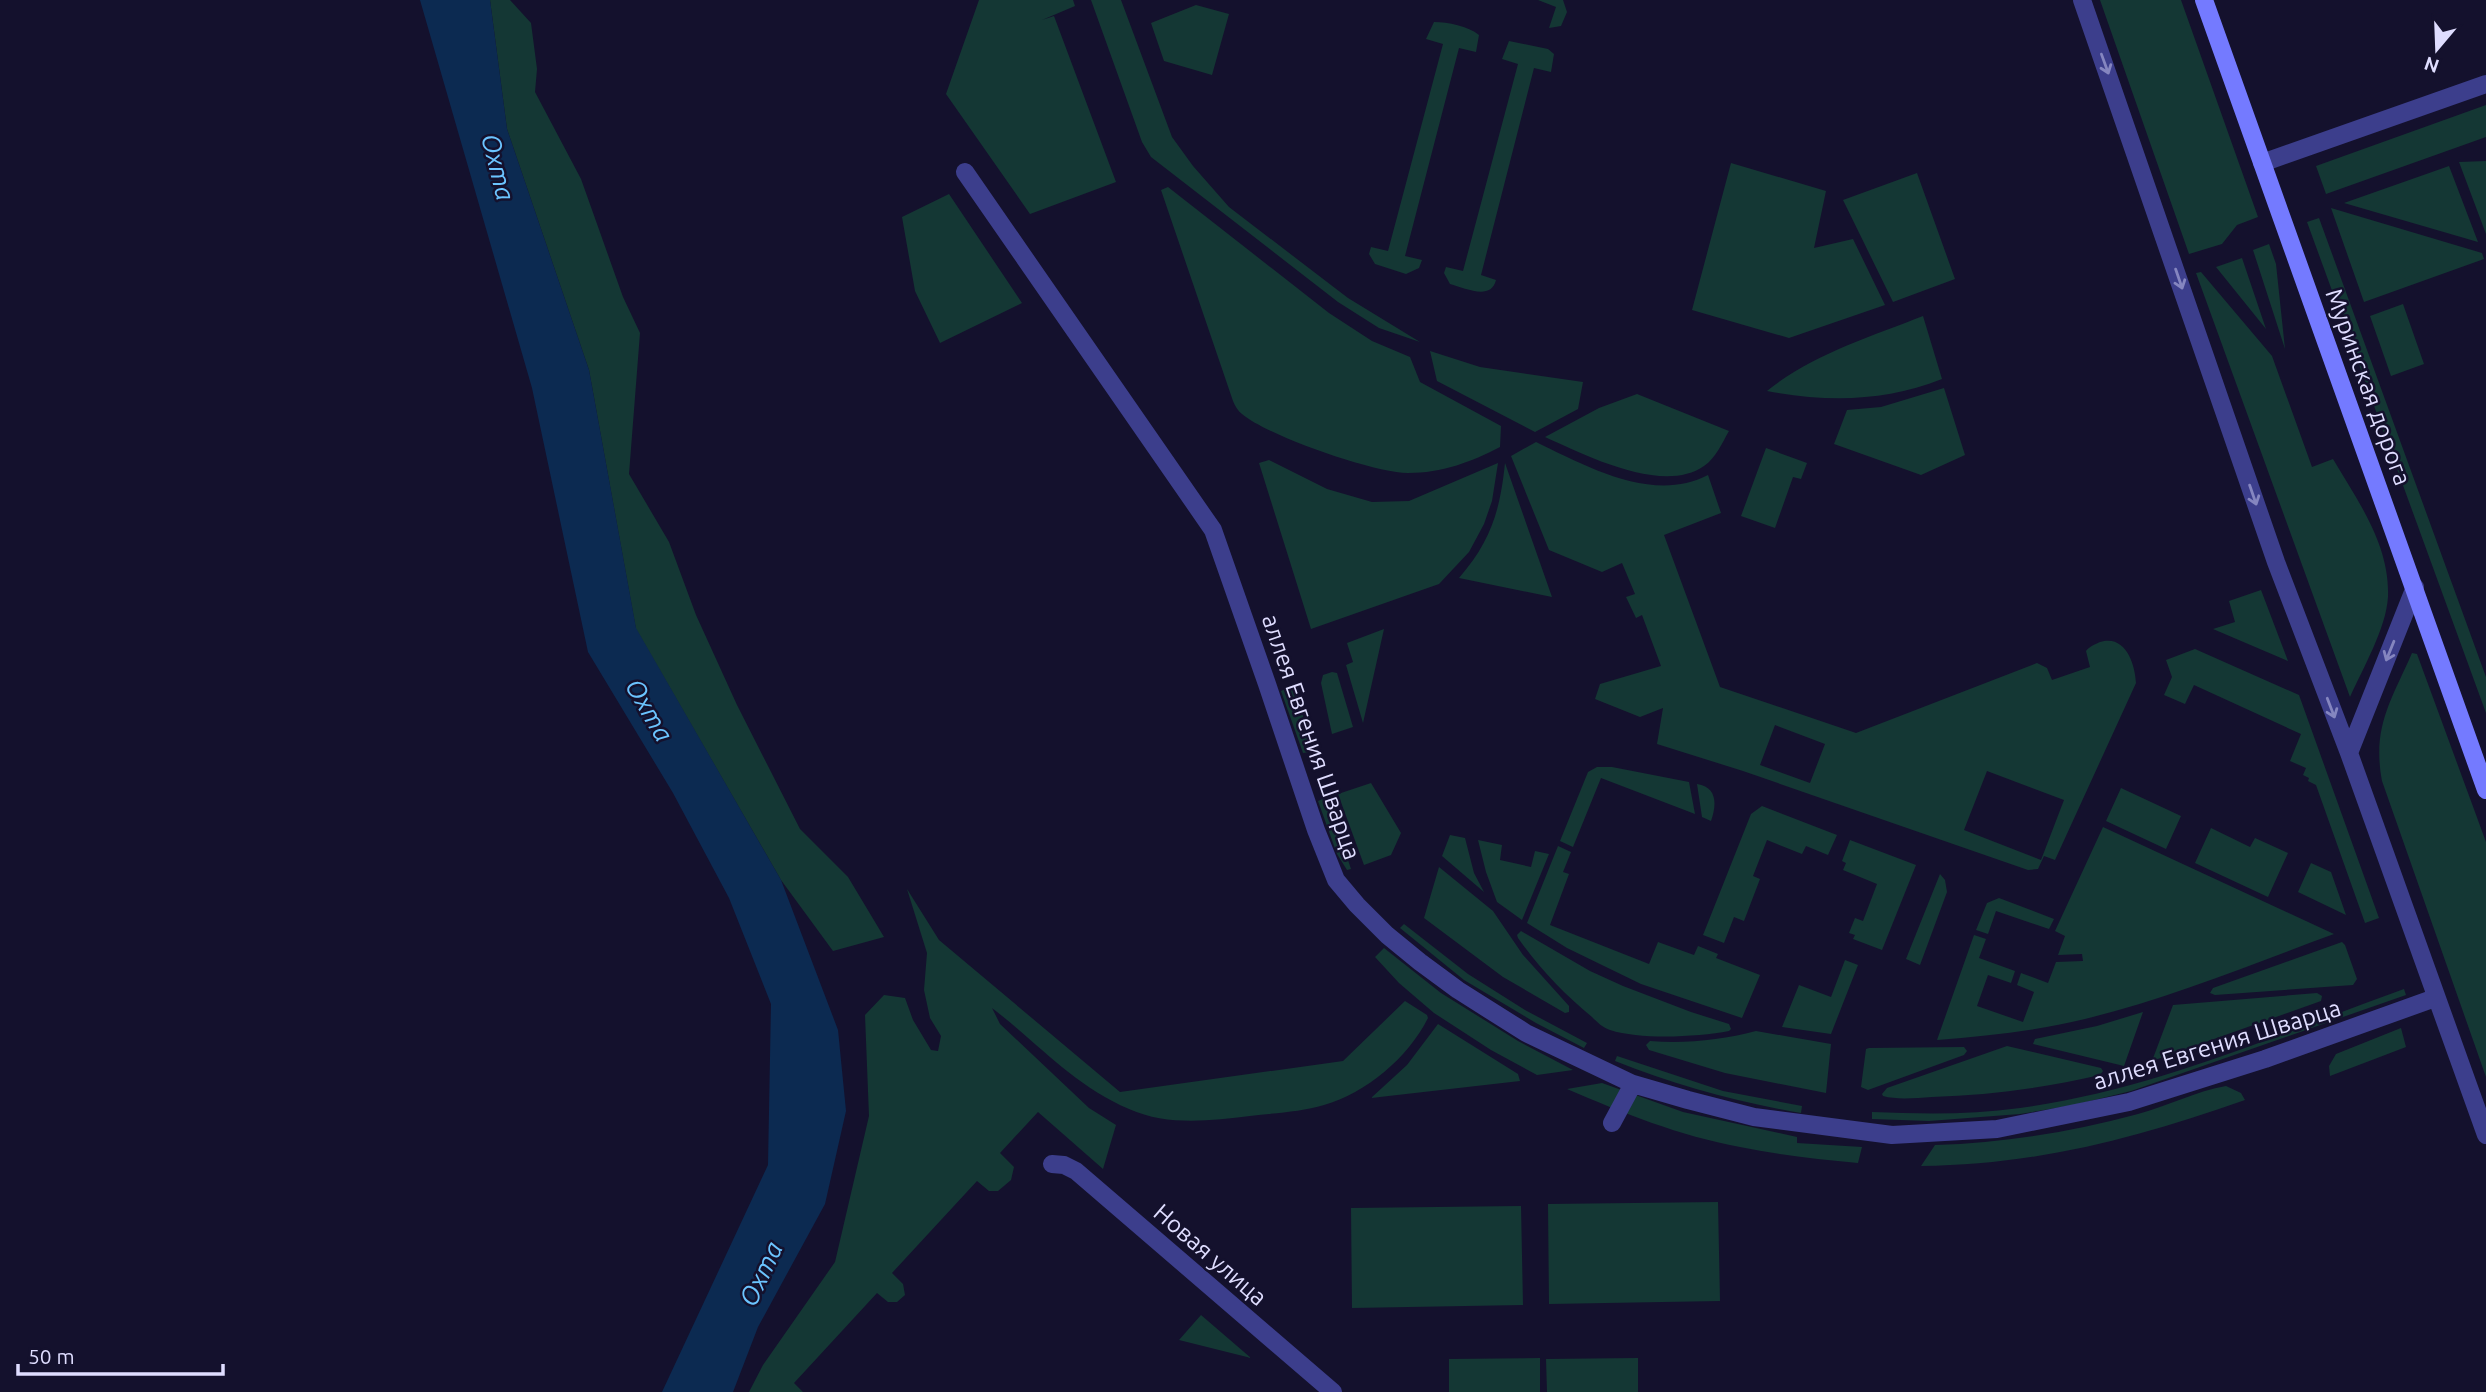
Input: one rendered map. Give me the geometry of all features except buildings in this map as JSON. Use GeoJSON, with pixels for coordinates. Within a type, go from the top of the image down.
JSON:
{"type":"FeatureCollection","features":[{"type":"Feature","properties":{"kind":"street"},"geometry":{"type":"LineString","coordinates":[[2082,0],[2276,562],[2349,753],[2486,1135]]}},
{"type":"Feature","properties":{"kind":"street","name":"Муринская дорога"},"geometry":{"type":"LineString","coordinates":[[2204,0],[2486,790]]}},
{"type":"Feature","properties":{"kind":"street"},"geometry":{"type":"LineString","coordinates":[[2262,163],[2486,84]]}},
{"type":"Feature","properties":{"kind":"street","name":"аллея Евгения Шварца"},"geometry":{"type":"LineString","coordinates":[[965,172],[1213,530],[1271,694],[1315,830],[1336,880],[1387,935],[1458,990],[1527,1033],[1633,1084],[1754,1117],[1892,1135],[1997,1129],[2129,1102],[2265,1059],[2435,998]]}},
{"type":"Feature","properties":{"kind":"street"},"geometry":{"type":"LineString","coordinates":[[2349,753],[2415,587]]}},
{"type":"Feature","properties":{"kind":"street"},"geometry":{"type":"LineString","coordinates":[[1612,1123],[1633,1084]]}},
{"type":"Feature","properties":{"kind":"street","name":"Новая улица"},"geometry":{"type":"LineString","coordinates":[[1052,1164],[1076,1171],[1333,1392]]}},
{"type":"Feature","properties":{"kind":"green space"},"geometry":{"type":"Polygon","coordinates":[[[490,0],[510,0],[531,23],[537,69],[535,92],[581,179],[623,297],[640,333],[629,474],[669,542],[696,615],[737,705],[800,829],[848,877],[884,937],[833,951],[781,880],[636,629],[589,370],[507,129],[490,0]]]}},
{"type":"Feature","properties":{"kind":"green space"},"geometry":{"type":"Polygon","coordinates":[[[979,0],[1073,0],[1075,6],[1042,20],[1054,16],[1116,182],[1030,214],[946,94],[979,0]]]}},
{"type":"Feature","properties":{"kind":"green space"},"geometry":{"type":"Polygon","coordinates":[[[1091,0],[1121,0],[1172,137],[1229,207],[1348,298],[1420,342],[1379,328],[1338,302],[1151,157],[1142,142],[1091,0]]]}},
{"type":"Feature","properties":{"kind":"green space"},"geometry":{"type":"Polygon","coordinates":[[[1538,0],[1563,0],[1567,12],[1561,26],[1549,28],[1556,7],[1538,0]]]}},
{"type":"Feature","properties":{"kind":"green space"},"geometry":{"type":"Polygon","coordinates":[[[2100,0],[2181,0],[2258,217],[2237,225],[2222,244],[2189,254],[2100,0]]]}},
{"type":"Feature","properties":{"kind":"green space"},"geometry":{"type":"Polygon","coordinates":[[[1196,5],[1229,14],[1212,75],[1164,61],[1151,23],[1196,5]]]}},
{"type":"Feature","properties":{"kind":"green space"},"geometry":{"type":"Polygon","coordinates":[[[1434,22],[1458,25],[1479,35],[1476,52],[1459,48],[1405,256],[1422,260],[1419,268],[1406,274],[1375,264],[1369,254],[1371,247],[1388,251],[1443,44],[1426,39],[1434,22]]]}},
{"type":"Feature","properties":{"kind":"green space"},"geometry":{"type":"Polygon","coordinates":[[[1509,41],[1548,49],[1554,54],[1551,72],[1534,68],[1481,275],[1496,280],[1489,290],[1483,292],[1450,284],[1444,273],[1446,267],[1463,271],[1518,64],[1502,59],[1509,41]]]}},
{"type":"Feature","properties":{"kind":"green space"},"geometry":{"type":"Polygon","coordinates":[[[2486,105],[2486,137],[2326,194],[2316,166],[2486,105]]]}},
{"type":"Feature","properties":{"kind":"green space"},"geometry":{"type":"Polygon","coordinates":[[[2486,161],[2486,234],[2459,162],[2486,161]]]}},
{"type":"Feature","properties":{"kind":"green space"},"geometry":{"type":"Polygon","coordinates":[[[1731,163],[1826,191],[1814,248],[1853,239],[1885,305],[1789,338],[1692,310],[1731,163]]]}},
{"type":"Feature","properties":{"kind":"green space"},"geometry":{"type":"Polygon","coordinates":[[[2449,166],[2478,242],[2344,203],[2449,166]]]}},
{"type":"Feature","properties":{"kind":"green space"},"geometry":{"type":"Polygon","coordinates":[[[1917,173],[1955,279],[1893,302],[1843,200],[1917,173]]]}},
{"type":"Feature","properties":{"kind":"green space"},"geometry":{"type":"Polygon","coordinates":[[[1168,187],[1329,313],[1372,341],[1410,357],[1420,382],[1501,426],[1500,447],[1444,469],[1408,473],[1392,471],[1322,452],[1274,433],[1242,414],[1233,401],[1161,190],[1168,187]]]}},
{"type":"Feature","properties":{"kind":"green space"},"geometry":{"type":"Polygon","coordinates":[[[949,194],[1022,303],[940,343],[915,291],[902,217],[949,194]]]}},
{"type":"Feature","properties":{"kind":"green space"},"geometry":{"type":"Polygon","coordinates":[[[2331,208],[2482,253],[2484,259],[2364,302],[2331,208]]]}},
{"type":"Feature","properties":{"kind":"green space"},"geometry":{"type":"Polygon","coordinates":[[[2319,218],[2486,677],[2486,713],[2307,222],[2319,218]]]}},
{"type":"Feature","properties":{"kind":"green space"},"geometry":{"type":"Polygon","coordinates":[[[2269,244],[2276,264],[2285,349],[2253,250],[2269,244]]]}},
{"type":"Feature","properties":{"kind":"green space"},"geometry":{"type":"Polygon","coordinates":[[[2242,258],[2266,329],[2216,267],[2242,258]]]}},
{"type":"Feature","properties":{"kind":"green space"},"geometry":{"type":"Polygon","coordinates":[[[2201,272],[2272,356],[2312,467],[2333,459],[2371,524],[2384,559],[2388,597],[2383,622],[2350,697],[2196,273],[2201,272]]]}},
{"type":"Feature","properties":{"kind":"green space"},"geometry":{"type":"Polygon","coordinates":[[[2403,304],[2424,364],[2391,376],[2370,316],[2403,304]]]}},
{"type":"Feature","properties":{"kind":"green space"},"geometry":{"type":"Polygon","coordinates":[[[1923,316],[1942,379],[1899,392],[1855,398],[1812,397],[1767,391],[1784,378],[1822,357],[1923,316]]]}},
{"type":"Feature","properties":{"kind":"green space"},"geometry":{"type":"Polygon","coordinates":[[[1430,351],[1480,367],[1583,382],[1578,409],[1535,432],[1437,381],[1430,351]]]}},
{"type":"Feature","properties":{"kind":"green space"},"geometry":{"type":"Polygon","coordinates":[[[1944,388],[1965,455],[1921,475],[1834,444],[1847,410],[1881,407],[1944,388]]]}},
{"type":"Feature","properties":{"kind":"green space"},"geometry":{"type":"Polygon","coordinates":[[[1637,394],[1729,431],[1715,455],[1704,466],[1687,474],[1667,476],[1646,474],[1602,462],[1545,437],[1599,408],[1637,394]]]}},
{"type":"Feature","properties":{"kind":"green space"},"geometry":{"type":"Polygon","coordinates":[[[1536,442],[1598,471],[1643,484],[1687,483],[1708,475],[1721,513],[1664,535],[1720,687],[1856,733],[2037,663],[2047,668],[2052,680],[2090,667],[2086,651],[2100,642],[2116,642],[2122,646],[2131,659],[2136,683],[2055,860],[2044,856],[2038,869],[2028,870],[1657,744],[1663,708],[1640,717],[1595,699],[1600,684],[1661,666],[1642,615],[1636,618],[1626,597],[1635,594],[1622,563],[1602,572],[1549,550],[1511,456],[1536,442]],[[1775,725],[1760,765],[1810,783],[1825,744],[1775,725]],[[1987,771],[1964,830],[2041,860],[2064,800],[1987,771]]]}},
{"type":"Feature","properties":{"kind":"green space"},"geometry":{"type":"Polygon","coordinates":[[[1766,448],[1807,463],[1801,479],[1793,477],[1775,528],[1741,516],[1766,448]]]}},
{"type":"Feature","properties":{"kind":"green space"},"geometry":{"type":"Polygon","coordinates":[[[1269,460],[1327,489],[1372,502],[1409,501],[1498,463],[1492,501],[1484,524],[1469,552],[1439,584],[1311,629],[1259,463],[1269,460]]]}},
{"type":"Feature","properties":{"kind":"green space"},"geometry":{"type":"Polygon","coordinates":[[[1505,463],[1552,597],[1459,578],[1479,551],[1492,525],[1505,463]]]}},
{"type":"Feature","properties":{"kind":"green space"},"geometry":{"type":"Polygon","coordinates":[[[2261,590],[2288,661],[2213,629],[2235,622],[2229,601],[2261,590]]]}},
{"type":"Feature","properties":{"kind":"green space"},"geometry":{"type":"Polygon","coordinates":[[[1384,629],[1363,723],[1346,665],[1353,662],[1347,643],[1384,629]]]}},
{"type":"Feature","properties":{"kind":"green space"},"geometry":{"type":"Polygon","coordinates":[[[2195,649],[2299,695],[2379,918],[2365,923],[2316,785],[2303,775],[2306,768],[2290,761],[2301,734],[2194,685],[2185,704],[2164,695],[2172,677],[2166,660],[2195,649]]]}},
{"type":"Feature","properties":{"kind":"green space"},"geometry":{"type":"Polygon","coordinates":[[[2412,653],[2417,654],[2486,842],[2486,1077],[2382,781],[2380,745],[2385,715],[2412,653]]]}},
{"type":"Feature","properties":{"kind":"green space"},"geometry":{"type":"Polygon","coordinates":[[[1337,673],[1353,727],[1332,734],[1321,683],[1323,675],[1337,673]]]}},
{"type":"Feature","properties":{"kind":"green space"},"geometry":{"type":"Polygon","coordinates":[[[1292,686],[1296,688],[1311,748],[1309,752],[1303,753],[1281,691],[1292,686]]]}},
{"type":"Feature","properties":{"kind":"green space"},"geometry":{"type":"Polygon","coordinates":[[[1597,767],[1612,767],[1689,782],[1695,814],[1601,778],[1573,847],[1560,841],[1588,772],[1597,767]]]}},
{"type":"Feature","properties":{"kind":"green space"},"geometry":{"type":"Polygon","coordinates":[[[1371,783],[1401,833],[1391,855],[1364,865],[1338,794],[1371,783]]]}},
{"type":"Feature","properties":{"kind":"green space"},"geometry":{"type":"Polygon","coordinates":[[[1697,784],[1708,789],[1714,797],[1711,821],[1702,817],[1697,784]]]}},
{"type":"Feature","properties":{"kind":"green space"},"geometry":{"type":"Polygon","coordinates":[[[2121,788],[2181,816],[2166,849],[2106,821],[2121,788]]]}},
{"type":"Feature","properties":{"kind":"green space"},"geometry":{"type":"Polygon","coordinates":[[[1327,797],[1351,869],[1347,870],[1337,854],[1318,801],[1327,797]]]}},
{"type":"Feature","properties":{"kind":"green space"},"geometry":{"type":"Polygon","coordinates":[[[1762,806],[1837,835],[1828,855],[1806,846],[1802,854],[1767,840],[1753,876],[1760,879],[1744,921],[1734,917],[1724,943],[1703,935],[1751,814],[1762,806]]]}},
{"type":"Feature","properties":{"kind":"green space"},"geometry":{"type":"Polygon","coordinates":[[[2103,827],[2334,934],[2211,980],[2117,1011],[2030,1030],[1937,1040],[1974,935],[1986,939],[1979,958],[2015,971],[2011,983],[1988,975],[1977,1006],[2023,1022],[2034,992],[2017,985],[2021,973],[2048,983],[2056,962],[2083,961],[2082,954],[2058,955],[2065,936],[2055,931],[2103,827]]]}},
{"type":"Feature","properties":{"kind":"green space"},"geometry":{"type":"Polygon","coordinates":[[[2211,828],[2250,847],[2255,838],[2288,853],[2268,897],[2195,863],[2211,828]]]}},
{"type":"Feature","properties":{"kind":"green space"},"geometry":{"type":"Polygon","coordinates":[[[1450,835],[1465,838],[1474,873],[1484,892],[1442,856],[1450,835]]]}},
{"type":"Feature","properties":{"kind":"green space"},"geometry":{"type":"Polygon","coordinates":[[[1478,840],[1502,845],[1500,860],[1531,867],[1535,851],[1549,854],[1522,920],[1497,902],[1478,840]]]}},
{"type":"Feature","properties":{"kind":"green space"},"geometry":{"type":"Polygon","coordinates":[[[1850,840],[1916,865],[1882,950],[1853,939],[1855,935],[1849,933],[1855,918],[1863,921],[1877,884],[1843,870],[1846,863],[1842,861],[1850,840]]]}},
{"type":"Feature","properties":{"kind":"green space"},"geometry":{"type":"Polygon","coordinates":[[[1558,846],[1571,852],[1563,872],[1569,874],[1550,925],[1649,964],[1658,942],[1694,955],[1698,946],[1718,954],[1716,958],[1760,975],[1742,1018],[1641,984],[1567,948],[1527,923],[1558,846]]]}},
{"type":"Feature","properties":{"kind":"green space"},"geometry":{"type":"Polygon","coordinates":[[[2311,863],[2331,872],[2346,915],[2298,892],[2311,863]]]}},
{"type":"Feature","properties":{"kind":"green space"},"geometry":{"type":"Polygon","coordinates":[[[1439,867],[1493,911],[1523,955],[1569,1006],[1569,1012],[1565,1013],[1503,977],[1424,918],[1439,867]]]}},
{"type":"Feature","properties":{"kind":"green space"},"geometry":{"type":"Polygon","coordinates":[[[1940,874],[1945,880],[1947,892],[1920,965],[1906,959],[1940,874]]]}},
{"type":"Feature","properties":{"kind":"green space"},"geometry":{"type":"Polygon","coordinates":[[[907,889],[939,940],[1120,1092],[1343,1061],[1405,1001],[1428,1018],[1409,1047],[1384,1072],[1340,1099],[1297,1111],[1188,1121],[1143,1114],[1109,1099],[1073,1076],[992,1008],[1000,1024],[1089,1108],[1116,1125],[1103,1169],[1038,1112],[1000,1153],[1014,1167],[1011,1180],[998,1191],[989,1191],[977,1181],[892,1273],[903,1284],[905,1295],[897,1302],[888,1302],[877,1293],[794,1383],[803,1392],[749,1392],[763,1365],[835,1262],[869,1116],[865,1015],[884,995],[905,998],[913,1020],[931,1050],[938,1051],[941,1036],[930,1018],[924,990],[927,953],[907,889]]]}},
{"type":"Feature","properties":{"kind":"green space"},"geometry":{"type":"Polygon","coordinates":[[[1999,898],[2054,919],[2049,929],[1996,911],[1988,934],[1976,930],[1987,903],[1999,898]]]}},
{"type":"Feature","properties":{"kind":"green space"},"geometry":{"type":"Polygon","coordinates":[[[1404,924],[1468,974],[1525,1010],[1587,1043],[1584,1048],[1464,980],[1400,928],[1404,924]]]}},
{"type":"Feature","properties":{"kind":"green space"},"geometry":{"type":"Polygon","coordinates":[[[1521,931],[1590,971],[1691,1012],[1729,1024],[1731,1029],[1716,1033],[1669,1036],[1637,1035],[1607,1029],[1543,970],[1518,938],[1517,935],[1521,931]]]}},
{"type":"Feature","properties":{"kind":"green space"},"geometry":{"type":"Polygon","coordinates":[[[2342,942],[2357,979],[2353,985],[2215,995],[2210,993],[2213,988],[2342,942]]]}},
{"type":"Feature","properties":{"kind":"green space"},"geometry":{"type":"Polygon","coordinates":[[[1384,948],[1441,993],[1518,1041],[1573,1070],[1537,1075],[1491,1050],[1434,1013],[1399,983],[1375,957],[1384,948]]]}},
{"type":"Feature","properties":{"kind":"green space"},"geometry":{"type":"Polygon","coordinates":[[[1845,960],[1858,965],[1831,1034],[1782,1027],[1799,985],[1831,997],[1845,960]]]}},
{"type":"Feature","properties":{"kind":"green space"},"geometry":{"type":"Polygon","coordinates":[[[2404,989],[2406,995],[2131,1091],[2074,1105],[2020,1114],[1929,1121],[1872,1119],[1872,1112],[1983,1112],[2070,1100],[2215,1059],[2404,989]]]}},
{"type":"Feature","properties":{"kind":"green space"},"geometry":{"type":"Polygon","coordinates":[[[2317,993],[2322,996],[2321,1001],[2152,1061],[2173,1005],[2317,993]]]}},
{"type":"Feature","properties":{"kind":"green space"},"geometry":{"type":"Polygon","coordinates":[[[2143,1012],[2124,1066],[2033,1044],[2035,1039],[2097,1026],[2143,1012]]]}},
{"type":"Feature","properties":{"kind":"green space"},"geometry":{"type":"Polygon","coordinates":[[[1438,1024],[1518,1074],[1520,1081],[1371,1098],[1407,1065],[1438,1024]]]}},
{"type":"Feature","properties":{"kind":"green space"},"geometry":{"type":"Polygon","coordinates":[[[2401,1028],[2406,1047],[2330,1076],[2329,1066],[2336,1054],[2401,1028]]]}},
{"type":"Feature","properties":{"kind":"green space"},"geometry":{"type":"Polygon","coordinates":[[[1756,1031],[1831,1044],[1826,1093],[1725,1073],[1649,1050],[1646,1045],[1650,1041],[1703,1040],[1756,1031]]]}},
{"type":"Feature","properties":{"kind":"green space"},"geometry":{"type":"Polygon","coordinates":[[[2007,1046],[2101,1068],[2103,1071],[2100,1075],[2079,1080],[1995,1093],[1907,1098],[1882,1094],[1887,1088],[2007,1046]]]}},
{"type":"Feature","properties":{"kind":"green space"},"geometry":{"type":"Polygon","coordinates":[[[1964,1047],[1967,1051],[1964,1055],[1868,1090],[1861,1087],[1866,1049],[1964,1047]]]}},
{"type":"Feature","properties":{"kind":"green space"},"geometry":{"type":"Polygon","coordinates":[[[1617,1056],[1723,1091],[1802,1106],[1801,1113],[1753,1104],[1683,1085],[1615,1061],[1617,1056]]]}},
{"type":"Feature","properties":{"kind":"green space"},"geometry":{"type":"Polygon","coordinates":[[[1602,1083],[1683,1112],[1797,1137],[1797,1143],[1862,1147],[1858,1163],[1784,1155],[1696,1137],[1609,1107],[1567,1089],[1602,1083]]]}},
{"type":"Feature","properties":{"kind":"green space"},"geometry":{"type":"Polygon","coordinates":[[[2226,1086],[2241,1093],[2245,1100],[2125,1137],[2046,1155],[2005,1161],[1921,1166],[1935,1145],[2037,1136],[2088,1126],[2138,1114],[2226,1086]]]}},
{"type":"Feature","properties":{"kind":"green space"},"geometry":{"type":"Polygon","coordinates":[[[1718,1202],[1720,1301],[1549,1304],[1548,1204],[1718,1202]]]}},
{"type":"Feature","properties":{"kind":"green space"},"geometry":{"type":"Polygon","coordinates":[[[1521,1206],[1523,1305],[1352,1308],[1351,1208],[1521,1206]]]}},
{"type":"Feature","properties":{"kind":"green space"},"geometry":{"type":"Polygon","coordinates":[[[1201,1315],[1251,1358],[1179,1340],[1201,1315]]]}},
{"type":"Feature","properties":{"kind":"green space"},"geometry":{"type":"Polygon","coordinates":[[[1540,1358],[1540,1392],[1449,1392],[1449,1359],[1540,1358]]]}},
{"type":"Feature","properties":{"kind":"green space"},"geometry":{"type":"Polygon","coordinates":[[[1638,1358],[1638,1392],[1547,1392],[1546,1359],[1638,1358]]]}},
{"type":"Feature","properties":{"kind":"water","name":"Охта"},"geometry":{"type":"Polygon","coordinates":[[[420,0],[490,0],[507,129],[589,370],[636,628],[781,880],[838,1030],[846,1111],[825,1204],[758,1327],[733,1392],[662,1392],[768,1165],[771,1004],[729,898],[673,793],[588,652],[532,388],[420,0]]]}}]}
